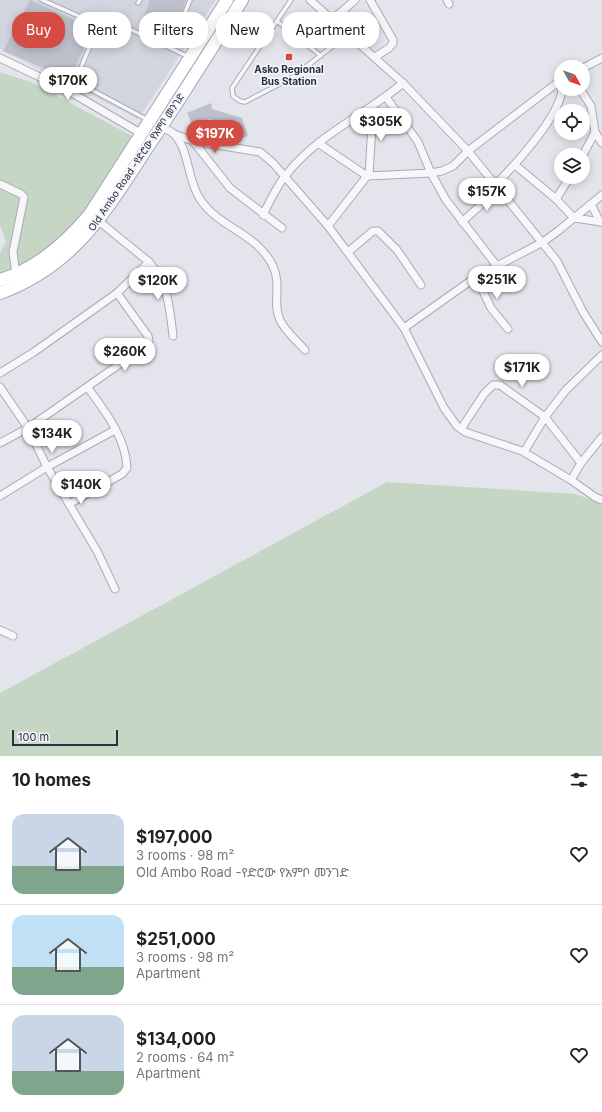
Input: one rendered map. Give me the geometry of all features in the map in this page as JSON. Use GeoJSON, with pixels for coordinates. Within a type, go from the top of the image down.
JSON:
{"type":"FeatureCollection","features":[{"type":"Feature","properties":{"kind":"main road","name":"Old Ambo Road -የድሮው የአምቦ መንገድ"},"geometry":{"type":"LineString","coordinates":[[0,293],[33,278],[80,241],[142,134],[155,125],[190,58],[227,0]]}},
{"type":"Feature","properties":{"kind":"main road","name":"Old Ambo Road -የድሮው የአምቦ መንገድ"},"geometry":{"type":"LineString","coordinates":[[0,280],[16,274],[53,252],[80,226],[94,217],[155,125],[242,0]]}},
{"type":"Feature","properties":{"kind":"street"},"geometry":{"type":"LineString","coordinates":[[310,0],[323,12]]}},
{"type":"Feature","properties":{"kind":"street"},"geometry":{"type":"LineString","coordinates":[[342,12],[356,0]]}},
{"type":"Feature","properties":{"kind":"street"},"geometry":{"type":"LineString","coordinates":[[370,0],[393,40],[393,43],[389,48],[375,57]]}},
{"type":"Feature","properties":{"kind":"street"},"geometry":{"type":"LineString","coordinates":[[364,48],[403,83],[468,151],[543,242],[557,261],[583,312],[602,342]]}},
{"type":"Feature","properties":{"kind":"street"},"geometry":{"type":"LineString","coordinates":[[0,58],[67,90],[142,134]]}},
{"type":"Feature","properties":{"kind":"street"},"geometry":{"type":"LineString","coordinates":[[590,64],[602,58]]}},
{"type":"Feature","properties":{"kind":"street"},"geometry":{"type":"LineString","coordinates":[[263,214],[285,176],[318,143],[374,107],[403,83]]}},
{"type":"Feature","properties":{"kind":"street"},"geometry":{"type":"LineString","coordinates":[[318,143],[368,176],[442,172],[454,166],[468,151],[554,89]]}},
{"type":"Feature","properties":{"kind":"street"},"geometry":{"type":"LineString","coordinates":[[462,222],[498,187],[548,121],[559,103],[560,96]]}},
{"type":"Feature","properties":{"kind":"street"},"geometry":{"type":"LineString","coordinates":[[585,96],[591,106],[595,132],[602,143]]}},
{"type":"Feature","properties":{"kind":"street"},"geometry":{"type":"LineString","coordinates":[[386,97],[418,142],[431,173],[446,200],[497,266]]}},
{"type":"Feature","properties":{"kind":"street"},"geometry":{"type":"LineString","coordinates":[[328,226],[368,176],[374,107]]}},
{"type":"Feature","properties":{"kind":"street"},"geometry":{"type":"LineString","coordinates":[[155,125],[193,141],[260,152],[285,176],[328,226],[404,328],[444,408],[461,429],[478,437],[524,452],[602,500]]}},
{"type":"Feature","properties":{"kind":"street"},"geometry":{"type":"LineString","coordinates":[[587,148],[595,132]]}},
{"type":"Feature","properties":{"kind":"street"},"geometry":{"type":"LineString","coordinates":[[174,134],[184,153],[192,182],[199,198],[209,211],[258,244],[265,253],[277,278],[277,304],[280,319],[289,333],[306,350]]}},
{"type":"Feature","properties":{"kind":"street"},"geometry":{"type":"LineString","coordinates":[[193,141],[230,188],[282,228]]}},
{"type":"Feature","properties":{"kind":"street"},"geometry":{"type":"LineString","coordinates":[[515,165],[556,199],[574,218],[601,222]]}},
{"type":"Feature","properties":{"kind":"street"},"geometry":{"type":"LineString","coordinates":[[0,184],[21,194],[24,197],[14,252],[16,274]]}},
{"type":"Feature","properties":{"kind":"street"},"geometry":{"type":"LineString","coordinates":[[556,199],[566,184]]}},
{"type":"Feature","properties":{"kind":"street"},"geometry":{"type":"LineString","coordinates":[[404,328],[476,277],[543,242],[602,194]]}},
{"type":"Feature","properties":{"kind":"street"},"geometry":{"type":"LineString","coordinates":[[591,204],[601,222]]}},
{"type":"Feature","properties":{"kind":"street"},"geometry":{"type":"LineString","coordinates":[[94,217],[149,262],[157,271],[163,281],[170,308],[173,336]]}},
{"type":"Feature","properties":{"kind":"street"},"geometry":{"type":"LineString","coordinates":[[348,252],[373,231],[378,231],[397,250],[421,285]]}},
{"type":"Feature","properties":{"kind":"street"},"geometry":{"type":"LineString","coordinates":[[0,373],[34,352],[117,293],[149,262]]}},
{"type":"Feature","properties":{"kind":"street"},"geometry":{"type":"LineString","coordinates":[[476,277],[491,308],[508,329]]}},
{"type":"Feature","properties":{"kind":"street"},"geometry":{"type":"LineString","coordinates":[[0,443],[28,428],[88,388],[147,345],[149,341],[148,336],[117,293]]}},
{"type":"Feature","properties":{"kind":"street"},"geometry":{"type":"LineString","coordinates":[[524,452],[546,417],[566,390],[602,354]]}},
{"type":"Feature","properties":{"kind":"street"},"geometry":{"type":"LineString","coordinates":[[461,429],[484,394],[493,385],[500,384],[546,417],[581,463]]}},
{"type":"Feature","properties":{"kind":"street"},"geometry":{"type":"LineString","coordinates":[[0,387],[28,428],[47,467],[97,551],[115,590]]}},
{"type":"Feature","properties":{"kind":"street"},"geometry":{"type":"LineString","coordinates":[[69,504],[122,474],[127,468],[126,457],[112,421],[88,388]]}},
{"type":"Feature","properties":{"kind":"street"},"geometry":{"type":"LineString","coordinates":[[0,496],[47,467],[115,430]]}},
{"type":"Feature","properties":{"kind":"street"},"geometry":{"type":"LineString","coordinates":[[571,480],[581,463],[602,437]]}},
{"type":"Feature","properties":{"kind":"street"},"geometry":{"type":"LineString","coordinates":[[0,630],[13,636]]}},
{"type":"Feature","properties":{"kind":"lane"},"geometry":{"type":"LineString","coordinates":[[42,0],[73,14]]}},
{"type":"Feature","properties":{"kind":"lane"},"geometry":{"type":"LineString","coordinates":[[185,12],[190,0]]}},
{"type":"Feature","properties":{"kind":"lane"},"geometry":{"type":"LineString","coordinates":[[292,0],[232,88],[233,96],[240,101],[245,102],[293,77],[331,48]]}},
{"type":"Feature","properties":{"kind":"lane"},"geometry":{"type":"LineString","coordinates":[[277,21],[321,56]]}},
{"type":"Feature","properties":{"kind":"lane"},"geometry":{"type":"LineString","coordinates":[[131,30],[190,58]]}},
{"type":"Feature","properties":{"kind":"lane"},"geometry":{"type":"LineString","coordinates":[[89,48],[77,77],[77,82],[155,125]]}},
{"type":"Feature","properties":{"kind":"shaded area"},"geometry":{"type":"Polygon","coordinates":[[[0,0],[216,0],[208,12],[139,12],[139,48],[185,48],[138,119],[0,49],[0,0]]]}},
{"type":"Feature","properties":{"kind":"green space"},"geometry":{"type":"Polygon","coordinates":[[[0,72],[31,82],[134,137],[78,221],[49,253],[0,279],[0,253],[6,241],[0,225],[0,72]]]}},
{"type":"Feature","properties":{"kind":"green space"},"geometry":{"type":"Polygon","coordinates":[[[387,482],[575,494],[602,503],[602,756],[0,756],[0,693],[387,482]]]}},
{"type":"Feature","properties":{"kind":"building"},"geometry":{"type":"Polygon","coordinates":[[[30,0],[57,12],[24,12],[30,0]]]}},
{"type":"Feature","properties":{"kind":"building"},"geometry":{"type":"Polygon","coordinates":[[[150,0],[186,0],[182,12],[146,12],[150,0]]]}},
{"type":"Feature","properties":{"kind":"building"},"geometry":{"type":"Polygon","coordinates":[[[65,16],[73,19],[73,48],[84,48],[70,79],[3,51],[12,34],[12,48],[65,48],[65,16]]]}},
{"type":"Feature","properties":{"kind":"building"},"geometry":{"type":"Polygon","coordinates":[[[211,103],[212,109],[242,118],[248,136],[235,140],[230,127],[209,119],[192,124],[187,113],[211,103]]]}},
{"type":"Feature","properties":{"kind":"place","name":"Asko Regional Bus Station"},"geometry":{"type":"Point","coordinates":[289,57]}}]}
